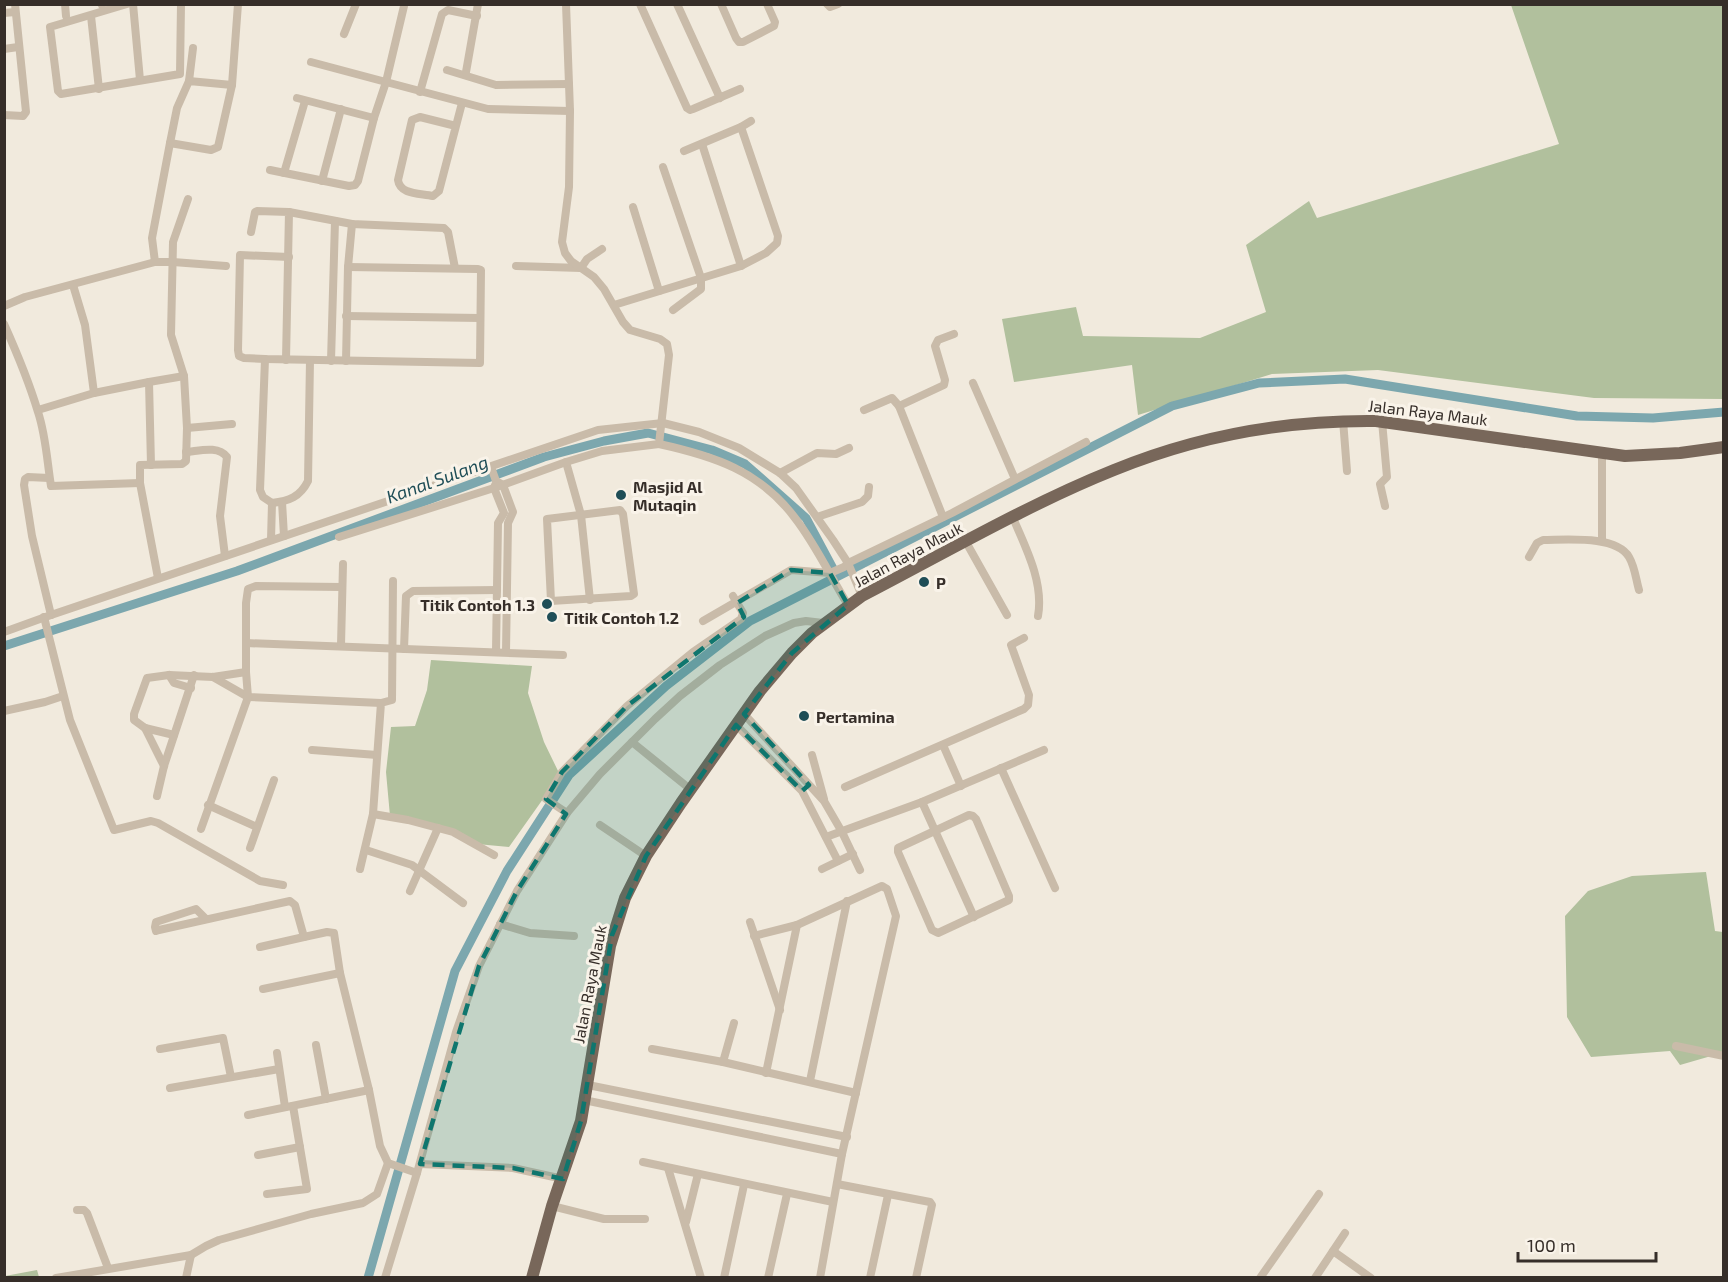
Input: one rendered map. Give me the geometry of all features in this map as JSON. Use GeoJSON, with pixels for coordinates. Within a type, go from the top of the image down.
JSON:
{"type":"FeatureCollection","features":[{"type":"Feature","properties":{"kind":"main road","name":"Jalan Raya Mauk"},"geometry":{"type":"LineString","coordinates":[[532,1278],[552,1206],[581,1121],[609,946],[626,898],[646,856],[740,719],[792,653],[845,600],[1071,488],[1116,469],[1184,446],[1243,431],[1343,420],[1382,421],[1602,454],[1655,455],[1724,447]]}},
{"type":"Feature","properties":{"kind":"street"},"geometry":{"type":"LineString","coordinates":[[65,4],[66,16]]}},
{"type":"Feature","properties":{"kind":"street"},"geometry":{"type":"LineString","coordinates":[[127,4],[53,25],[49,29],[59,93],[64,95],[180,74],[178,5]]}},
{"type":"Feature","properties":{"kind":"street"},"geometry":{"type":"LineString","coordinates":[[133,4],[140,80]]}},
{"type":"Feature","properties":{"kind":"street"},"geometry":{"type":"LineString","coordinates":[[170,143],[211,150],[218,147],[232,85],[238,4]]}},
{"type":"Feature","properties":{"kind":"street"},"geometry":{"type":"LineString","coordinates":[[344,34],[356,4]]}},
{"type":"Feature","properties":{"kind":"street"},"geometry":{"type":"LineString","coordinates":[[466,72],[478,4]]}},
{"type":"Feature","properties":{"kind":"street"},"geometry":{"type":"LineString","coordinates":[[566,4],[570,111],[569,187],[562,242],[565,253],[571,261],[594,277],[630,330],[660,339],[667,344],[669,355],[660,442]]}},
{"type":"Feature","properties":{"kind":"street"},"geometry":{"type":"LineString","coordinates":[[640,4],[687,108],[693,109],[740,88]]}},
{"type":"Feature","properties":{"kind":"street"},"geometry":{"type":"LineString","coordinates":[[677,4],[720,98]]}},
{"type":"Feature","properties":{"kind":"street"},"geometry":{"type":"LineString","coordinates":[[721,4],[739,42],[774,26],[775,22],[766,4]]}},
{"type":"Feature","properties":{"kind":"street"},"geometry":{"type":"LineString","coordinates":[[828,4],[830,7],[838,4]]}},
{"type":"Feature","properties":{"kind":"street"},"geometry":{"type":"LineString","coordinates":[[270,170],[349,186],[355,185],[386,82],[404,6]]}},
{"type":"Feature","properties":{"kind":"street"},"geometry":{"type":"LineString","coordinates":[[4,13],[15,8],[26,112],[19,117],[4,115]]}},
{"type":"Feature","properties":{"kind":"street"},"geometry":{"type":"LineString","coordinates":[[420,92],[442,14],[448,10],[477,16]]}},
{"type":"Feature","properties":{"kind":"street"},"geometry":{"type":"LineString","coordinates":[[91,16],[99,88]]}},
{"type":"Feature","properties":{"kind":"street"},"geometry":{"type":"LineString","coordinates":[[4,49],[18,47]]}},
{"type":"Feature","properties":{"kind":"street"},"geometry":{"type":"LineString","coordinates":[[155,262],[152,238],[177,108],[189,81],[193,48]]}},
{"type":"Feature","properties":{"kind":"street"},"geometry":{"type":"LineString","coordinates":[[311,62],[488,109],[570,111]]}},
{"type":"Feature","properties":{"kind":"street"},"geometry":{"type":"LineString","coordinates":[[447,70],[496,85],[569,84]]}},
{"type":"Feature","properties":{"kind":"street"},"geometry":{"type":"LineString","coordinates":[[189,81],[232,85]]}},
{"type":"Feature","properties":{"kind":"street"},"geometry":{"type":"LineString","coordinates":[[284,173],[301,99],[374,118]]}},
{"type":"Feature","properties":{"kind":"street"},"geometry":{"type":"LineString","coordinates":[[456,126],[420,117],[412,120],[398,180],[402,190],[433,196],[437,194],[456,126],[462,103]]}},
{"type":"Feature","properties":{"kind":"street"},"geometry":{"type":"LineString","coordinates":[[322,181],[341,109]]}},
{"type":"Feature","properties":{"kind":"street"},"geometry":{"type":"LineString","coordinates":[[684,151],[751,121]]}},
{"type":"Feature","properties":{"kind":"street"},"geometry":{"type":"LineString","coordinates":[[614,305],[741,266],[766,253],[777,243],[778,236],[741,127]]}},
{"type":"Feature","properties":{"kind":"street"},"geometry":{"type":"LineString","coordinates":[[702,144],[741,266]]}},
{"type":"Feature","properties":{"kind":"street"},"geometry":{"type":"LineString","coordinates":[[663,167],[701,278],[701,289],[673,310]]}},
{"type":"Feature","properties":{"kind":"street"},"geometry":{"type":"LineString","coordinates":[[158,579],[140,483],[140,464],[184,463],[186,461],[184,376],[171,334],[173,242],[188,199]]}},
{"type":"Feature","properties":{"kind":"street"},"geometry":{"type":"LineString","coordinates":[[633,207],[659,291]]}},
{"type":"Feature","properties":{"kind":"street"},"geometry":{"type":"LineString","coordinates":[[251,232],[257,211],[290,212],[352,224],[444,228],[448,232],[455,268]]}},
{"type":"Feature","properties":{"kind":"street"},"geometry":{"type":"LineString","coordinates":[[286,360],[290,212]]}},
{"type":"Feature","properties":{"kind":"street"},"geometry":{"type":"LineString","coordinates":[[331,361],[335,221]]}},
{"type":"Feature","properties":{"kind":"street"},"geometry":{"type":"LineString","coordinates":[[346,361],[348,267],[352,224]]}},
{"type":"Feature","properties":{"kind":"street"},"geometry":{"type":"LineString","coordinates":[[581,268],[587,259],[602,249]]}},
{"type":"Feature","properties":{"kind":"street"},"geometry":{"type":"LineString","coordinates":[[289,256],[240,255],[239,356],[286,360],[480,363],[481,270],[348,267]]}},
{"type":"Feature","properties":{"kind":"street"},"geometry":{"type":"LineString","coordinates":[[4,306],[25,297],[155,262],[226,266]]}},
{"type":"Feature","properties":{"kind":"street"},"geometry":{"type":"LineString","coordinates":[[516,266],[581,268]]}},
{"type":"Feature","properties":{"kind":"street"},"geometry":{"type":"LineString","coordinates":[[73,285],[85,325],[94,393]]}},
{"type":"Feature","properties":{"kind":"street"},"geometry":{"type":"LineString","coordinates":[[346,316],[480,318]]}},
{"type":"Feature","properties":{"kind":"street"},"geometry":{"type":"LineString","coordinates":[[4,324],[38,410],[52,487],[140,483]]}},
{"type":"Feature","properties":{"kind":"street"},"geometry":{"type":"LineString","coordinates":[[899,406],[944,385],[945,380],[935,346],[938,340],[954,334]]}},
{"type":"Feature","properties":{"kind":"street"},"geometry":{"type":"LineString","coordinates":[[265,359],[260,489],[263,497],[272,503],[292,499],[303,491],[308,481],[310,360]]}},
{"type":"Feature","properties":{"kind":"street"},"geometry":{"type":"LineString","coordinates":[[38,410],[94,393],[184,376]]}},
{"type":"Feature","properties":{"kind":"street"},"geometry":{"type":"LineString","coordinates":[[149,382],[151,465]]}},
{"type":"Feature","properties":{"kind":"street"},"geometry":{"type":"LineString","coordinates":[[973,383],[1016,479]]}},
{"type":"Feature","properties":{"kind":"street"},"geometry":{"type":"LineString","coordinates":[[864,410],[892,398],[899,406],[943,517]]}},
{"type":"Feature","properties":{"kind":"street"},"geometry":{"type":"LineString","coordinates":[[1343,420],[1347,471]]}},
{"type":"Feature","properties":{"kind":"street"},"geometry":{"type":"LineString","coordinates":[[1382,421],[1387,477],[1380,484],[1385,506]]}},
{"type":"Feature","properties":{"kind":"street"},"geometry":{"type":"LineString","coordinates":[[187,428],[232,424]]}},
{"type":"Feature","properties":{"kind":"street"},"geometry":{"type":"LineString","coordinates":[[4,632],[271,540],[492,469],[598,430],[663,425],[699,432],[739,448],[780,473],[796,488],[817,517],[861,592]]}},
{"type":"Feature","properties":{"kind":"street"},"geometry":{"type":"LineString","coordinates":[[339,537],[602,451],[660,442],[700,453],[737,468],[768,490],[795,517],[832,574],[845,600]]}},
{"type":"Feature","properties":{"kind":"street"},"geometry":{"type":"LineString","coordinates":[[703,621],[735,599],[791,570],[832,574],[1086,442]]}},
{"type":"Feature","properties":{"kind":"street"},"geometry":{"type":"LineString","coordinates":[[780,473],[818,453],[836,454],[849,448]]}},
{"type":"Feature","properties":{"kind":"street"},"geometry":{"type":"LineString","coordinates":[[186,452],[216,450],[223,452],[227,457],[220,516],[225,556]]}},
{"type":"Feature","properties":{"kind":"street"},"geometry":{"type":"LineString","coordinates":[[1602,454],[1602,541]]}},
{"type":"Feature","properties":{"kind":"street"},"geometry":{"type":"LineString","coordinates":[[566,462],[581,515],[590,600]]}},
{"type":"Feature","properties":{"kind":"street"},"geometry":{"type":"LineString","coordinates":[[492,469],[504,513],[498,524],[496,651]]}},
{"type":"Feature","properties":{"kind":"street"},"geometry":{"type":"LineString","coordinates":[[50,478],[28,477],[25,479],[32,536],[63,696],[70,720],[114,830],[151,821],[158,823],[260,881],[284,885]]}},
{"type":"Feature","properties":{"kind":"street"},"geometry":{"type":"LineString","coordinates":[[498,485],[513,512],[508,523],[506,652]]}},
{"type":"Feature","properties":{"kind":"street"},"geometry":{"type":"LineString","coordinates":[[817,517],[862,502],[868,496],[869,487]]}},
{"type":"Feature","properties":{"kind":"street"},"geometry":{"type":"LineString","coordinates":[[282,502],[284,536]]}},
{"type":"Feature","properties":{"kind":"street"},"geometry":{"type":"LineString","coordinates":[[271,540],[272,503]]}},
{"type":"Feature","properties":{"kind":"street"},"geometry":{"type":"LineString","coordinates":[[619,510],[622,512],[635,593],[631,596],[590,600],[554,602],[550,598],[546,521],[548,518],[619,510]]}},
{"type":"Feature","properties":{"kind":"street"},"geometry":{"type":"LineString","coordinates":[[1013,518],[1033,566],[1040,605],[1038,616]]}},
{"type":"Feature","properties":{"kind":"street"},"geometry":{"type":"LineString","coordinates":[[498,524],[508,523]]}},
{"type":"Feature","properties":{"kind":"street"},"geometry":{"type":"LineString","coordinates":[[1528,557],[1537,543],[1543,540],[1602,541],[1618,546],[1629,557],[1639,590]]}},
{"type":"Feature","properties":{"kind":"street"},"geometry":{"type":"LineString","coordinates":[[966,542],[1007,615]]}},
{"type":"Feature","properties":{"kind":"street"},"geometry":{"type":"LineString","coordinates":[[341,645],[343,564]]}},
{"type":"Feature","properties":{"kind":"street"},"geometry":{"type":"LineString","coordinates":[[213,677],[249,697],[381,703],[392,700],[393,581]]}},
{"type":"Feature","properties":{"kind":"street"},"geometry":{"type":"LineString","coordinates":[[201,829],[249,697],[246,672],[246,603],[249,589],[252,587],[341,587]]}},
{"type":"Feature","properties":{"kind":"street"},"geometry":{"type":"LineString","coordinates":[[404,649],[406,596],[409,592],[497,590]]}},
{"type":"Feature","properties":{"kind":"street"},"geometry":{"type":"LineString","coordinates":[[563,812],[546,799],[562,772],[627,706],[693,652],[741,619],[742,613],[735,599]]}},
{"type":"Feature","properties":{"kind":"street"},"geometry":{"type":"LineString","coordinates":[[385,1278],[414,1172],[420,1164],[456,1032],[479,966],[517,891],[563,812],[680,696],[720,665],[765,636],[802,621],[823,623]]}},
{"type":"Feature","properties":{"kind":"street"},"geometry":{"type":"LineString","coordinates":[[845,787],[1024,709],[1028,705],[1029,695],[1011,645],[1024,638]]}},
{"type":"Feature","properties":{"kind":"street"},"geometry":{"type":"LineString","coordinates":[[246,643],[563,655]]}},
{"type":"Feature","properties":{"kind":"street"},"geometry":{"type":"LineString","coordinates":[[174,735],[145,728],[134,720],[134,714],[148,677],[194,675],[213,677],[246,672]]}},
{"type":"Feature","properties":{"kind":"street"},"geometry":{"type":"LineString","coordinates":[[169,675],[174,683],[191,688]]}},
{"type":"Feature","properties":{"kind":"street"},"geometry":{"type":"LineString","coordinates":[[157,796],[164,766],[194,675]]}},
{"type":"Feature","properties":{"kind":"street"},"geometry":{"type":"LineString","coordinates":[[4,711],[63,696]]}},
{"type":"Feature","properties":{"kind":"street"},"geometry":{"type":"LineString","coordinates":[[360,868],[373,814],[381,703]]}},
{"type":"Feature","properties":{"kind":"street"},"geometry":{"type":"LineString","coordinates":[[740,719],[824,801],[860,870]]}},
{"type":"Feature","properties":{"kind":"street"},"geometry":{"type":"LineString","coordinates":[[740,719],[802,791],[838,861]]}},
{"type":"Feature","properties":{"kind":"street"},"geometry":{"type":"LineString","coordinates":[[145,728],[164,766]]}},
{"type":"Feature","properties":{"kind":"street"},"geometry":{"type":"LineString","coordinates":[[632,742],[690,789]]}},
{"type":"Feature","properties":{"kind":"street"},"geometry":{"type":"LineString","coordinates":[[943,745],[961,786]]}},
{"type":"Feature","properties":{"kind":"street"},"geometry":{"type":"LineString","coordinates":[[312,750],[377,755]]}},
{"type":"Feature","properties":{"kind":"street"},"geometry":{"type":"LineString","coordinates":[[826,837],[922,802],[1044,750]]}},
{"type":"Feature","properties":{"kind":"street"},"geometry":{"type":"LineString","coordinates":[[812,755],[824,801]]}},
{"type":"Feature","properties":{"kind":"street"},"geometry":{"type":"LineString","coordinates":[[1001,768],[1054,888]]}},
{"type":"Feature","properties":{"kind":"street"},"geometry":{"type":"LineString","coordinates":[[250,848],[274,780]]}},
{"type":"Feature","properties":{"kind":"street"},"geometry":{"type":"LineString","coordinates":[[802,791],[809,785]]}},
{"type":"Feature","properties":{"kind":"street"},"geometry":{"type":"LineString","coordinates":[[922,802],[974,916]]}},
{"type":"Feature","properties":{"kind":"street"},"geometry":{"type":"LineString","coordinates":[[208,805],[257,827]]}},
{"type":"Feature","properties":{"kind":"street"},"geometry":{"type":"LineString","coordinates":[[373,814],[408,820],[462,836],[494,855]]}},
{"type":"Feature","properties":{"kind":"street"},"geometry":{"type":"LineString","coordinates":[[969,815],[973,816],[1009,896],[1006,902],[938,933],[932,930],[898,852],[898,848],[935,831],[969,815]]}},
{"type":"Feature","properties":{"kind":"street"},"geometry":{"type":"LineString","coordinates":[[600,825],[646,856]]}},
{"type":"Feature","properties":{"kind":"street"},"geometry":{"type":"LineString","coordinates":[[410,891],[438,828]]}},
{"type":"Feature","properties":{"kind":"street"},"geometry":{"type":"LineString","coordinates":[[366,850],[405,862],[463,903]]}},
{"type":"Feature","properties":{"kind":"street"},"geometry":{"type":"LineString","coordinates":[[822,869],[852,854]]}},
{"type":"Feature","properties":{"kind":"street"},"geometry":{"type":"LineString","coordinates":[[754,936],[797,926],[882,886],[885,886],[896,915],[842,1154],[820,1278]]}},
{"type":"Feature","properties":{"kind":"street"},"geometry":{"type":"LineString","coordinates":[[206,919],[199,910],[192,909],[156,922],[155,927],[156,931],[290,901],[295,905],[304,937]]}},
{"type":"Feature","properties":{"kind":"street"},"geometry":{"type":"LineString","coordinates":[[810,1081],[847,901]]}},
{"type":"Feature","properties":{"kind":"street"},"geometry":{"type":"LineString","coordinates":[[750,922],[781,1011]]}},
{"type":"Feature","properties":{"kind":"street"},"geometry":{"type":"LineString","coordinates":[[500,924],[530,933],[574,936]]}},
{"type":"Feature","properties":{"kind":"street"},"geometry":{"type":"LineString","coordinates":[[766,1073],[781,1011],[797,926]]}},
{"type":"Feature","properties":{"kind":"street"},"geometry":{"type":"LineString","coordinates":[[260,948],[327,932],[334,933],[340,973],[369,1090],[380,1146],[392,1164],[414,1172]]}},
{"type":"Feature","properties":{"kind":"street"},"geometry":{"type":"LineString","coordinates":[[263,989],[340,973]]}},
{"type":"Feature","properties":{"kind":"street"},"geometry":{"type":"LineString","coordinates":[[723,1062],[734,1023]]}},
{"type":"Feature","properties":{"kind":"street"},"geometry":{"type":"LineString","coordinates":[[160,1049],[220,1037],[224,1041],[231,1077]]}},
{"type":"Feature","properties":{"kind":"street"},"geometry":{"type":"LineString","coordinates":[[316,1045],[326,1099]]}},
{"type":"Feature","properties":{"kind":"street"},"geometry":{"type":"LineString","coordinates":[[1676,1046],[1724,1056]]}},
{"type":"Feature","properties":{"kind":"street"},"geometry":{"type":"LineString","coordinates":[[652,1049],[723,1062],[856,1093]]}},
{"type":"Feature","properties":{"kind":"street"},"geometry":{"type":"LineString","coordinates":[[267,1194],[307,1189],[300,1147],[276,1053]]}},
{"type":"Feature","properties":{"kind":"street"},"geometry":{"type":"LineString","coordinates":[[170,1088],[279,1069]]}},
{"type":"Feature","properties":{"kind":"street"},"geometry":{"type":"LineString","coordinates":[[588,1085],[847,1137]]}},
{"type":"Feature","properties":{"kind":"street"},"geometry":{"type":"LineString","coordinates":[[248,1115],[369,1090]]}},
{"type":"Feature","properties":{"kind":"street"},"geometry":{"type":"LineString","coordinates":[[584,1100],[842,1154]]}},
{"type":"Feature","properties":{"kind":"street"},"geometry":{"type":"LineString","coordinates":[[258,1155],[300,1147]]}},
{"type":"Feature","properties":{"kind":"street"},"geometry":{"type":"LineString","coordinates":[[643,1162],[833,1202]]}},
{"type":"Feature","properties":{"kind":"street"},"geometry":{"type":"LineString","coordinates":[[56,1278],[191,1256],[219,1240],[311,1214],[363,1203],[377,1194],[392,1164]]}},
{"type":"Feature","properties":{"kind":"street"},"geometry":{"type":"LineString","coordinates":[[420,1164],[513,1168],[562,1179]]}},
{"type":"Feature","properties":{"kind":"street"},"geometry":{"type":"LineString","coordinates":[[668,1168],[701,1278]]}},
{"type":"Feature","properties":{"kind":"street"},"geometry":{"type":"LineString","coordinates":[[686,1224],[699,1174]]}},
{"type":"Feature","properties":{"kind":"street"},"geometry":{"type":"LineString","coordinates":[[837,1184],[928,1201],[932,1205],[916,1278]]}},
{"type":"Feature","properties":{"kind":"street"},"geometry":{"type":"LineString","coordinates":[[724,1278],[744,1185]]}},
{"type":"Feature","properties":{"kind":"street"},"geometry":{"type":"LineString","coordinates":[[768,1278],[787,1194]]}},
{"type":"Feature","properties":{"kind":"street"},"geometry":{"type":"LineString","coordinates":[[1260,1278],[1319,1194]]}},
{"type":"Feature","properties":{"kind":"street"},"geometry":{"type":"LineString","coordinates":[[870,1278],[888,1195]]}},
{"type":"Feature","properties":{"kind":"street"},"geometry":{"type":"LineString","coordinates":[[552,1206],[604,1219],[645,1219]]}},
{"type":"Feature","properties":{"kind":"street"},"geometry":{"type":"LineString","coordinates":[[76,1210],[84,1210],[87,1213],[108,1268]]}},
{"type":"Feature","properties":{"kind":"street"},"geometry":{"type":"LineString","coordinates":[[1315,1278],[1345,1233]]}},
{"type":"Feature","properties":{"kind":"street"},"geometry":{"type":"LineString","coordinates":[[1333,1251],[1370,1277]]}},
{"type":"Feature","properties":{"kind":"street"},"geometry":{"type":"LineString","coordinates":[[186,1278],[191,1256]]}},
{"type":"Feature","properties":{"kind":"highlighted area"},"geometry":{"type":"Polygon","coordinates":[[[791,570],[830,573],[848,605],[792,653],[744,714],[809,785],[802,791],[736,725],[646,856],[612,935],[581,1121],[563,1179],[513,1168],[420,1164],[479,966],[517,891],[566,814],[546,799],[562,772],[627,706],[744,617],[737,603],[791,570]]]}},
{"type":"Feature","properties":{"kind":"green space"},"geometry":{"type":"Polygon","coordinates":[[[1511,5],[1723,5],[1723,399],[1594,398],[1378,370],[1272,374],[1138,415],[1132,365],[1014,382],[1002,319],[1076,307],[1083,336],[1200,338],[1266,312],[1246,245],[1309,201],[1317,218],[1559,144],[1511,5]]]}},
{"type":"Feature","properties":{"kind":"green space"},"geometry":{"type":"Polygon","coordinates":[[[431,660],[532,666],[528,693],[544,742],[560,775],[509,847],[477,844],[445,828],[390,816],[386,772],[391,727],[415,726],[427,690],[431,660]]]}},
{"type":"Feature","properties":{"kind":"green space"},"geometry":{"type":"Polygon","coordinates":[[[1706,872],[1715,931],[1723,932],[1723,1056],[1718,1054],[1680,1065],[1670,1051],[1591,1057],[1567,1017],[1565,916],[1588,891],[1632,876],[1706,872]]]}},
{"type":"Feature","properties":{"kind":"green space"},"geometry":{"type":"Polygon","coordinates":[[[37,1270],[39,1277],[5,1277],[5,1276],[37,1270]]]}},
{"type":"Feature","properties":{"kind":"waterway"},"geometry":{"type":"LineString","coordinates":[[368,1278],[455,971],[507,871],[569,775],[666,686],[750,621],[1172,406],[1259,383],[1345,379],[1577,416],[1653,418],[1724,412]]}},
{"type":"Feature","properties":{"kind":"waterway","name":"Kanal Sulang"},"geometry":{"type":"LineString","coordinates":[[4,646],[237,571],[544,457],[604,441],[648,433],[712,450],[745,464],[806,518],[837,576]]}},
{"type":"Feature","properties":{"kind":"place","name":"Masjid Al Mutaqin"},"geometry":{"type":"Point","coordinates":[621,495]}},
{"type":"Feature","properties":{"kind":"place","name":"P"},"geometry":{"type":"Point","coordinates":[924,582]}},
{"type":"Feature","properties":{"kind":"place","name":"Titik Contoh 1.3"},"geometry":{"type":"Point","coordinates":[547,604]}},
{"type":"Feature","properties":{"kind":"place","name":"Titik Contoh 1.2"},"geometry":{"type":"Point","coordinates":[552,617]}},
{"type":"Feature","properties":{"kind":"place","name":"Pertamina"},"geometry":{"type":"Point","coordinates":[804,716]}}]}
